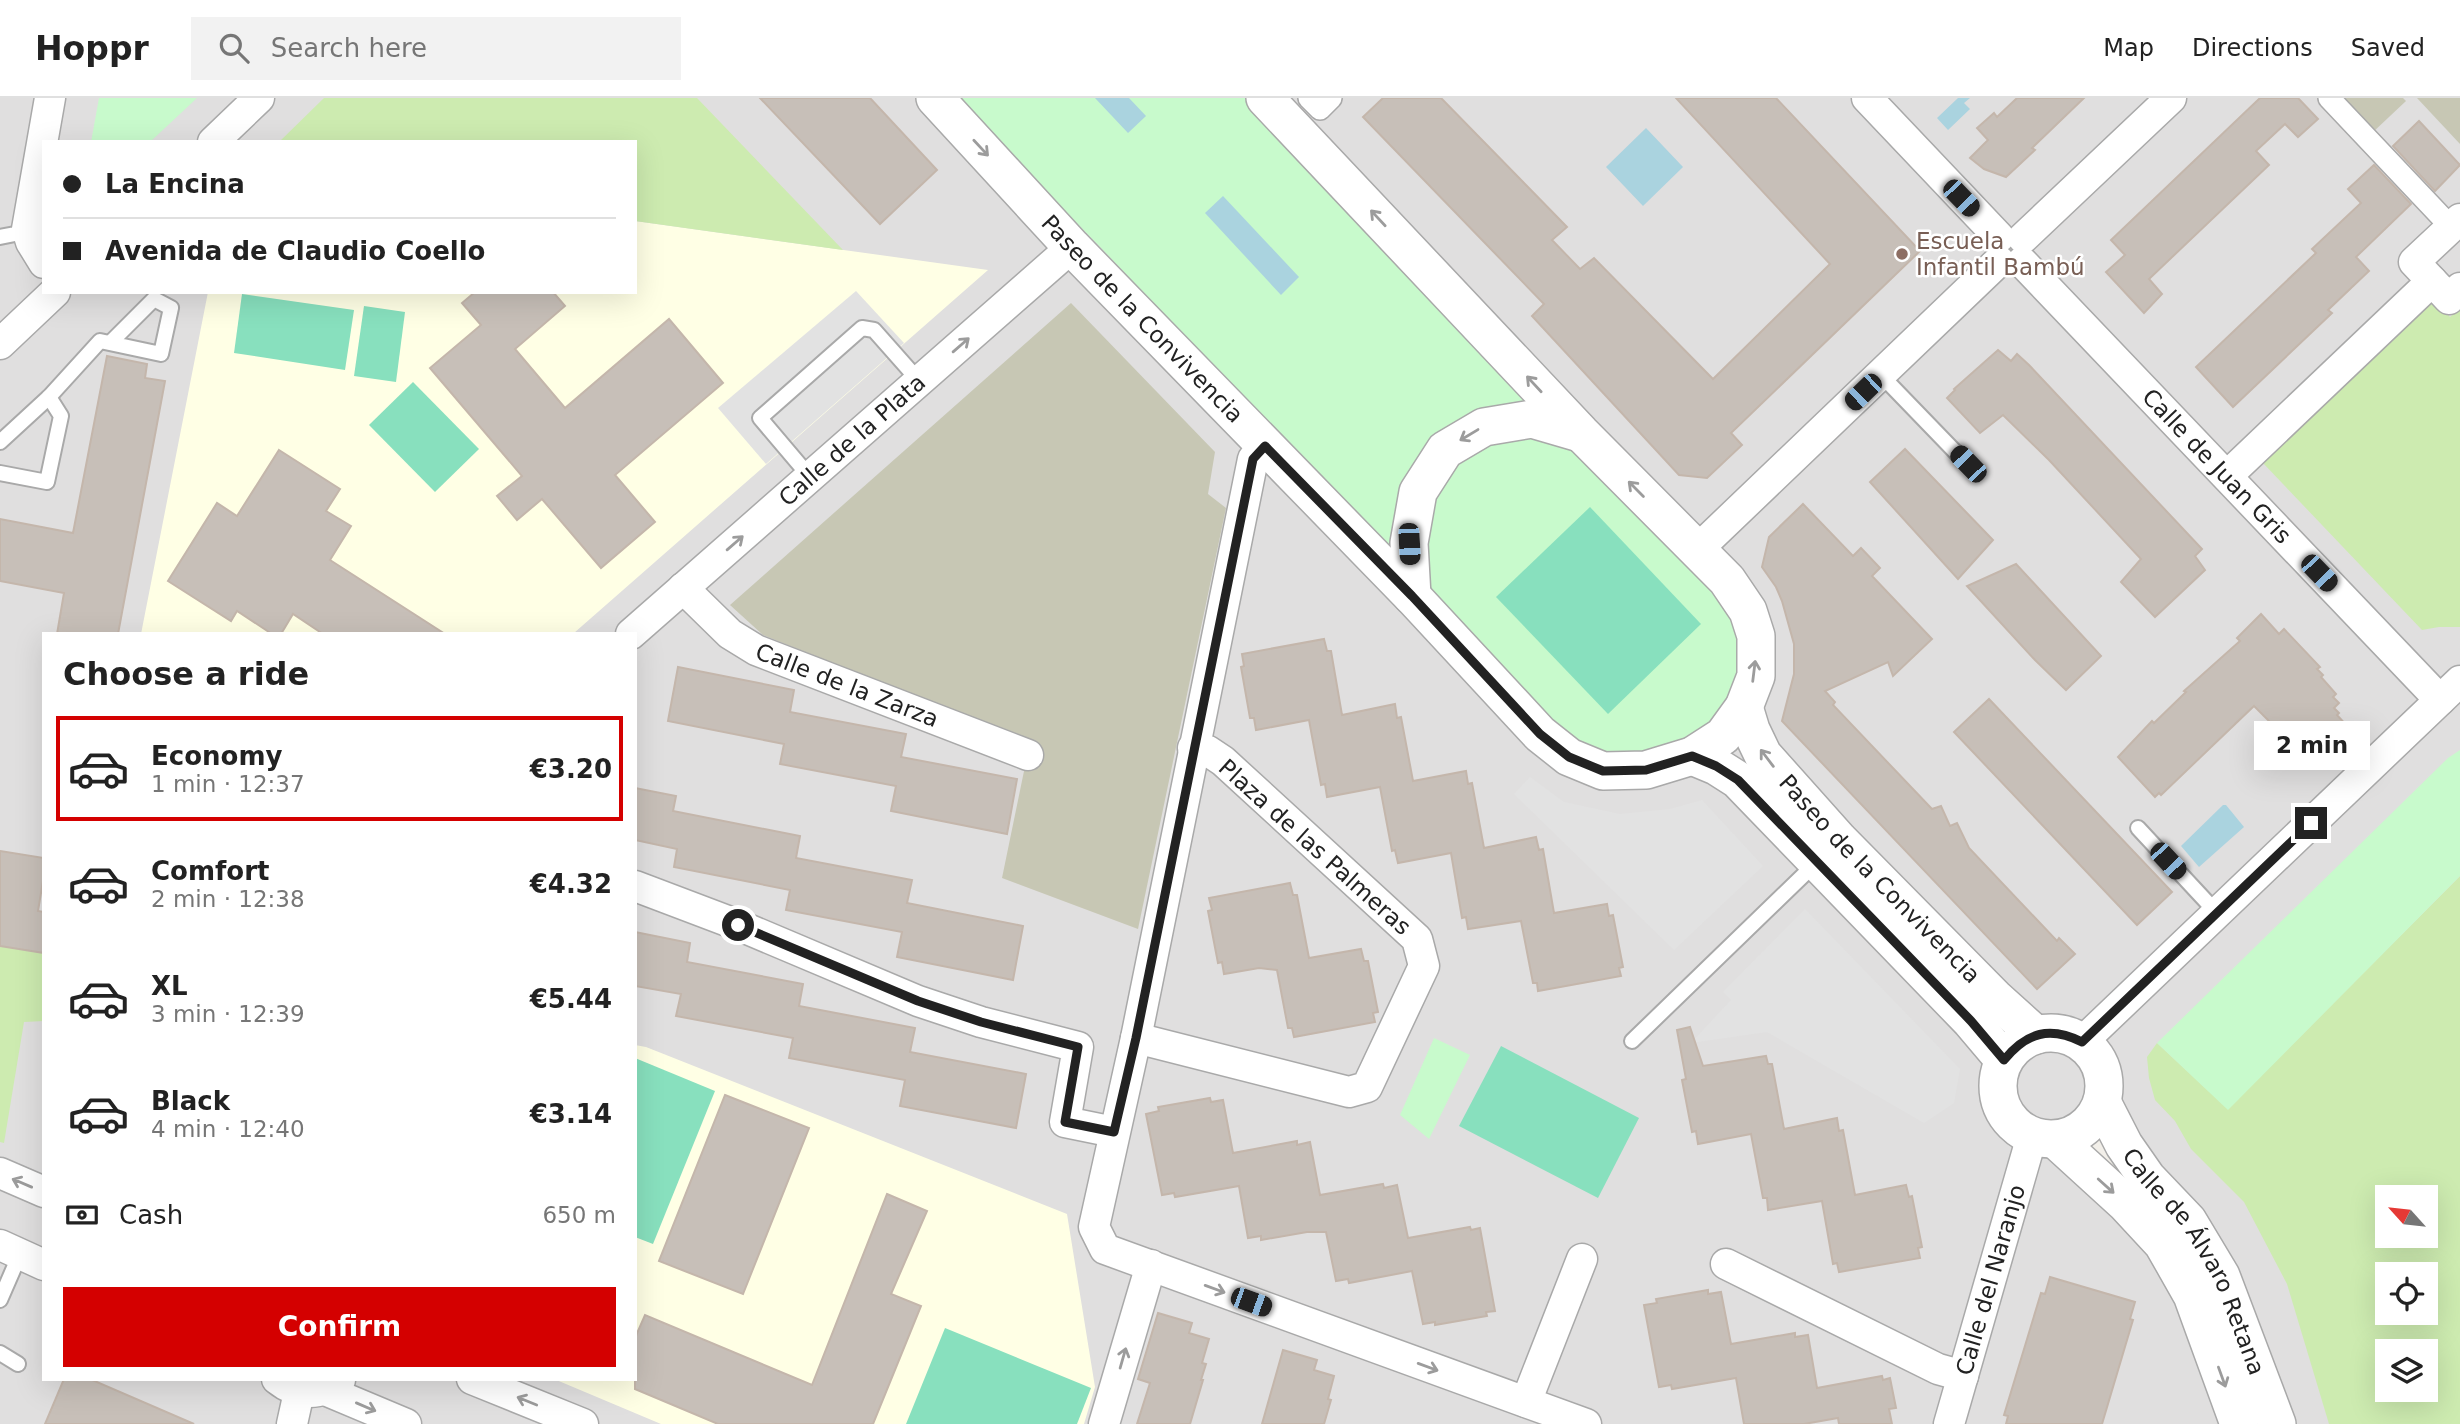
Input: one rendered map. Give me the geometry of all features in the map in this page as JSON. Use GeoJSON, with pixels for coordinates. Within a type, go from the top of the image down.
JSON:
{"type":"FeatureCollection","features":[{"type":"Feature","properties":{"kind":"street"},"geometry":{"type":"LineString","coordinates":[[43,140],[50,98]]}},
{"type":"Feature","properties":{"kind":"street"},"geometry":{"type":"LineString","coordinates":[[215,140],[259,98]]}},
{"type":"Feature","properties":{"kind":"street","name":"Paseo de la Convivencia"},"geometry":{"type":"LineString","coordinates":[[935,98],[1072,247],[1412,596],[1540,734],[1569,757],[1603,771],[1646,770],[1692,756],[1723,736],[1744,707],[1756,676],[1756,636],[1748,611],[1727,580],[1581,433],[1265,98]]}},
{"type":"Feature","properties":{"kind":"street"},"geometry":{"type":"LineString","coordinates":[[1309,98],[1320,109],[1331,98]]}},
{"type":"Feature","properties":{"kind":"street","name":"Calle de Juan Gris"},"geometry":{"type":"LineString","coordinates":[[1867,98],[2227,476],[2454,687]]}},
{"type":"Feature","properties":{"kind":"street"},"geometry":{"type":"LineString","coordinates":[[1697,550],[2171,98]]}},
{"type":"Feature","properties":{"kind":"street"},"geometry":{"type":"LineString","coordinates":[[2227,476],[2446,285],[2414,262],[2456,223],[2329,98]]}},
{"type":"Feature","properties":{"kind":"street"},"geometry":{"type":"LineString","coordinates":[[42,144],[29,220],[31,242],[42,260]]}},
{"type":"Feature","properties":{"kind":"street","name":"Calle de la Plata"},"geometry":{"type":"LineString","coordinates":[[633,632],[1072,247]]}},
{"type":"Feature","properties":{"kind":"street"},"geometry":{"type":"LineString","coordinates":[[0,344],[53,294]]}},
{"type":"Feature","properties":{"kind":"street","name":"Paseo de la Convivencia"},"geometry":{"type":"LineString","coordinates":[[1412,596],[1409,544],[1418,492],[1445,450],[1483,427],[1532,419],[1581,433]]}},
{"type":"Feature","properties":{"kind":"street","name":"Plaza de las Palmeras"},"geometry":{"type":"LineString","coordinates":[[1265,446],[1253,459],[1136,1038],[1094,1227],[1105,1249],[1586,1424]]}},
{"type":"Feature","properties":{"kind":"street","name":"Calle de la Zarza"},"geometry":{"type":"LineString","coordinates":[[683,588],[730,634],[756,650],[1028,755]]}},
{"type":"Feature","properties":{"kind":"street"},"geometry":{"type":"LineString","coordinates":[[2082,1042],[2454,687]]}},
{"type":"Feature","properties":{"kind":"street","name":"Paseo de la Convivencia"},"geometry":{"type":"LineString","coordinates":[[1744,707],[1751,730],[1763,755],[1771,764],[1839,840],[1995,998],[2036,1035]]}},
{"type":"Feature","properties":{"kind":"street","name":"Plaza de las Palmeras"},"geometry":{"type":"LineString","coordinates":[[1136,1038],[1349,1091],[1367,1087],[1424,966],[1417,939],[1223,761],[1208,751],[1193,748]]}},
{"type":"Feature","properties":{"kind":"street","name":"Paseo de la Convivencia"},"geometry":{"type":"LineString","coordinates":[[1692,756],[1716,766],[1738,780],[1971,1021],[2004,1060]]}},
{"type":"Feature","properties":{"kind":"street"},"geometry":{"type":"LineString","coordinates":[[637,887],[738,925],[918,1001],[981,1022],[1078,1047],[1065,1122],[1114,1132]]}},
{"type":"Feature","properties":{"kind":"street"},"geometry":{"type":"LineString","coordinates":[[2051,1032],[2082,1042],[2100,1063],[2105,1081],[2102,1102],[2090,1123],[2076,1134],[2044,1138],[2017,1128],[2006,1115],[1998,1094],[2004,1060],[2016,1046],[2036,1035],[2051,1032]]}},
{"type":"Feature","properties":{"kind":"street","name":"Calle de Álvaro Retana"},"geometry":{"type":"LineString","coordinates":[[2102,1102],[2124,1145],[2147,1178],[2188,1221],[2221,1276],[2277,1424]]}},
{"type":"Feature","properties":{"kind":"street","name":"Calle de Álvaro Retana"},"geometry":{"type":"LineString","coordinates":[[2044,1138],[2125,1203],[2163,1244],[2192,1295],[2239,1424]]}},
{"type":"Feature","properties":{"kind":"street","name":"Calle del Naranjo"},"geometry":{"type":"LineString","coordinates":[[1949,1424],[2044,1138]]}},
{"type":"Feature","properties":{"kind":"street"},"geometry":{"type":"LineString","coordinates":[[0,1173],[42,1191]]}},
{"type":"Feature","properties":{"kind":"street"},"geometry":{"type":"LineString","coordinates":[[1526,1402],[1582,1259]]}},
{"type":"Feature","properties":{"kind":"street"},"geometry":{"type":"LineString","coordinates":[[1726,1264],[1938,1369],[1963,1376]]}},
{"type":"Feature","properties":{"kind":"street"},"geometry":{"type":"LineString","coordinates":[[1104,1424],[1150,1265]]}},
{"type":"Feature","properties":{"kind":"street"},"geometry":{"type":"LineString","coordinates":[[476,1381],[583,1424]]}},
{"type":"Feature","properties":{"kind":"street"},"geometry":{"type":"LineString","coordinates":[[292,1424],[311,1385],[406,1424]]}},
{"type":"Feature","properties":{"kind":"lane"},"geometry":{"type":"LineString","coordinates":[[0,442],[48,397],[100,341],[161,354],[171,308],[154,299],[110,343]]}},
{"type":"Feature","properties":{"kind":"lane"},"geometry":{"type":"LineString","coordinates":[[810,477],[760,418],[862,328],[874,330],[920,382]]}},
{"type":"Feature","properties":{"kind":"lane"},"geometry":{"type":"LineString","coordinates":[[1881,374],[1968,464]]}},
{"type":"Feature","properties":{"kind":"lane"},"geometry":{"type":"LineString","coordinates":[[0,473],[47,482],[61,416],[48,397]]}},
{"type":"Feature","properties":{"kind":"lane"},"geometry":{"type":"LineString","coordinates":[[2138,828],[2217,913]]}},
{"type":"Feature","properties":{"kind":"lane"},"geometry":{"type":"LineString","coordinates":[[1632,1041],[1818,861]]}},
{"type":"Feature","properties":{"kind":"lane"},"geometry":{"type":"LineString","coordinates":[[0,1300],[21,1255]]}},
{"type":"Feature","properties":{"kind":"lane"},"geometry":{"type":"LineString","coordinates":[[0,1353],[18,1364]]}},
{"type":"Feature","properties":{"kind":"shaded area"},"geometry":{"type":"Polygon","coordinates":[[[0,98],[2460,98],[2460,1424],[2277,1424],[2102,1103],[2090,1123],[2076,1134],[2125,1203],[2239,1424],[0,1424],[0,98]]]}},
{"type":"Feature","properties":{"kind":"shaded area"},"geometry":{"type":"Polygon","coordinates":[[[2339,98],[2403,98],[2406,101],[2372,133],[2339,98]]]}},
{"type":"Feature","properties":{"kind":"shaded area"},"geometry":{"type":"Polygon","coordinates":[[[2417,98],[2460,98],[2460,144],[2417,98]]]}},
{"type":"Feature","properties":{"kind":"shaded area"},"geometry":{"type":"Polygon","coordinates":[[[637,221],[988,270],[575,632],[141,632],[208,294],[637,294],[637,221]]]}},
{"type":"Feature","properties":{"kind":"shaded area"},"geometry":{"type":"Polygon","coordinates":[[[856,291],[904,343],[766,464],[718,408],[856,291]]]}},
{"type":"Feature","properties":{"kind":"shaded area"},"geometry":{"type":"Polygon","coordinates":[[[1071,303],[1215,452],[1208,494],[1226,508],[1138,929],[1002,878],[1030,742],[763,635],[730,605],[1071,303]]]}},
{"type":"Feature","properties":{"kind":"shaded area"},"geometry":{"type":"Polygon","coordinates":[[[1530,777],[1564,802],[1620,814],[1670,809],[1702,800],[1763,866],[1674,950],[1514,794],[1530,777]]]}},
{"type":"Feature","properties":{"kind":"shaded area"},"geometry":{"type":"Polygon","coordinates":[[[1805,909],[1960,1069],[1954,1103],[1924,1123],[1767,1032],[1691,1043],[1731,1000],[1723,992],[1805,909]]]}},
{"type":"Feature","properties":{"kind":"shaded area"},"geometry":{"type":"Polygon","coordinates":[[[637,1045],[1067,1214],[1095,1387],[1084,1424],[661,1424],[559,1381],[637,1381],[637,1045]]]}},
{"type":"Feature","properties":{"kind":"green space"},"geometry":{"type":"Polygon","coordinates":[[[99,98],[197,98],[152,140],[91,140],[99,98]]]}},
{"type":"Feature","properties":{"kind":"green space"},"geometry":{"type":"Polygon","coordinates":[[[324,98],[697,98],[843,250],[637,221],[637,140],[281,140],[324,98]]]}},
{"type":"Feature","properties":{"kind":"green space"},"geometry":{"type":"Polygon","coordinates":[[[955,98],[1249,98],[1717,588],[1742,635],[1734,701],[1686,749],[1607,758],[1573,745],[955,98]]]}},
{"type":"Feature","properties":{"kind":"green space"},"geometry":{"type":"Polygon","coordinates":[[[242,294],[354,310],[345,370],[234,353],[242,294]]]}},
{"type":"Feature","properties":{"kind":"green space"},"geometry":{"type":"Polygon","coordinates":[[[2435,299],[2450,317],[2460,308],[2460,627],[2422,630],[2262,462],[2435,299]]]}},
{"type":"Feature","properties":{"kind":"green space"},"geometry":{"type":"Polygon","coordinates":[[[364,306],[405,312],[396,382],[354,376],[364,306]]]}},
{"type":"Feature","properties":{"kind":"green space"},"geometry":{"type":"Polygon","coordinates":[[[413,382],[479,449],[435,492],[369,425],[413,382]]]}},
{"type":"Feature","properties":{"kind":"green space"},"geometry":{"type":"Polygon","coordinates":[[[1590,507],[1701,624],[1608,714],[1496,597],[1590,507]]]}},
{"type":"Feature","properties":{"kind":"green space"},"geometry":{"type":"Polygon","coordinates":[[[2460,750],[2460,876],[2228,1110],[2157,1043],[2448,758],[2460,750]]]}},
{"type":"Feature","properties":{"kind":"green space"},"geometry":{"type":"Polygon","coordinates":[[[2460,876],[2460,1424],[2329,1424],[2287,1284],[2244,1202],[2191,1149],[2175,1121],[2155,1100],[2147,1057],[2157,1043],[2228,1109],[2460,876]]]}},
{"type":"Feature","properties":{"kind":"green space"},"geometry":{"type":"Polygon","coordinates":[[[0,946],[42,953],[42,1021],[24,1022],[4,1143],[0,1142],[0,946]]]}},
{"type":"Feature","properties":{"kind":"green space"},"geometry":{"type":"Polygon","coordinates":[[[1434,1038],[1470,1055],[1429,1139],[1400,1115],[1434,1038]]]}},
{"type":"Feature","properties":{"kind":"green space"},"geometry":{"type":"Polygon","coordinates":[[[1501,1046],[1639,1118],[1598,1198],[1459,1126],[1501,1046]]]}},
{"type":"Feature","properties":{"kind":"green space"},"geometry":{"type":"Polygon","coordinates":[[[637,1059],[715,1091],[653,1244],[637,1238],[637,1059]]]}},
{"type":"Feature","properties":{"kind":"green space"},"geometry":{"type":"Polygon","coordinates":[[[945,1328],[1091,1388],[1077,1424],[906,1424],[945,1328]]]}},
{"type":"Feature","properties":{"kind":"water"},"geometry":{"type":"Polygon","coordinates":[[[1095,98],[1129,98],[1146,116],[1128,133],[1095,98]]]}},
{"type":"Feature","properties":{"kind":"water"},"geometry":{"type":"Polygon","coordinates":[[[1958,98],[1970,98],[1964,103],[1970,109],[1948,130],[1937,118],[1958,98]]]}},
{"type":"Feature","properties":{"kind":"water"},"geometry":{"type":"Polygon","coordinates":[[[1646,128],[1683,167],[1643,206],[1606,167],[1646,128]]]}},
{"type":"Feature","properties":{"kind":"water"},"geometry":{"type":"Polygon","coordinates":[[[1223,196],[1299,277],[1281,295],[1205,213],[1223,196]]]}},
{"type":"Feature","properties":{"kind":"water"},"geometry":{"type":"Polygon","coordinates":[[[2226,805],[2244,827],[2199,867],[2181,846],[2226,805]]]}},
{"type":"Feature","properties":{"kind":"building"},"geometry":{"type":"Polygon","coordinates":[[[760,98],[870,98],[937,170],[880,224],[760,98]]]}},
{"type":"Feature","properties":{"kind":"building"},"geometry":{"type":"Polygon","coordinates":[[[1383,98],[1441,98],[1567,227],[1552,240],[1580,269],[1594,258],[1713,379],[1830,264],[1676,98],[1776,98],[1920,251],[1731,433],[1742,445],[1707,478],[1679,475],[1532,316],[1544,304],[1363,117],[1383,98]]]}},
{"type":"Feature","properties":{"kind":"building"},"geometry":{"type":"Polygon","coordinates":[[[2017,98],[2084,98],[2006,177],[1984,169],[1970,158],[1988,140],[1977,128],[1994,113],[1997,117],[2017,98]]]}},
{"type":"Feature","properties":{"kind":"building"},"geometry":{"type":"Polygon","coordinates":[[[2260,98],[2298,98],[2318,119],[2298,137],[2285,124],[2256,151],[2269,165],[2149,279],[2162,294],[2144,313],[2106,272],[2125,255],[2111,240],[2260,98]]]}},
{"type":"Feature","properties":{"kind":"building"},"geometry":{"type":"Polygon","coordinates":[[[2419,121],[2460,165],[2435,191],[2393,146],[2419,121]]]}},
{"type":"Feature","properties":{"kind":"building"},"geometry":{"type":"Polygon","coordinates":[[[2374,165],[2411,204],[2356,257],[2369,271],[2328,310],[2332,313],[2233,407],[2196,367],[2316,253],[2312,249],[2361,203],[2348,189],[2374,165]]]}},
{"type":"Feature","properties":{"kind":"building"},"geometry":{"type":"Polygon","coordinates":[[[473,294],[555,294],[565,306],[515,349],[565,408],[669,319],[723,383],[615,475],[655,522],[601,568],[542,499],[517,520],[497,496],[522,476],[430,368],[481,325],[462,303],[473,294]]]}},
{"type":"Feature","properties":{"kind":"building"},"geometry":{"type":"Polygon","coordinates":[[[1998,350],[2011,361],[2017,354],[2029,365],[2202,549],[2195,556],[2205,570],[2155,617],[2121,582],[2141,559],[2049,460],[2003,415],[1980,433],[1947,398],[1998,350]]]}},
{"type":"Feature","properties":{"kind":"building"},"geometry":{"type":"Polygon","coordinates":[[[107,356],[147,364],[145,378],[165,381],[118,632],[57,632],[64,593],[0,581],[0,519],[73,533],[107,356]]]}},
{"type":"Feature","properties":{"kind":"building"},"geometry":{"type":"Polygon","coordinates":[[[1905,449],[1993,540],[1958,579],[1870,482],[1905,449]]]}},
{"type":"Feature","properties":{"kind":"building"},"geometry":{"type":"Polygon","coordinates":[[[279,450],[340,489],[326,511],[351,526],[330,560],[442,632],[320,632],[293,614],[282,632],[269,632],[237,611],[231,621],[168,581],[217,503],[237,516],[279,450]]]}},
{"type":"Feature","properties":{"kind":"building"},"geometry":{"type":"Polygon","coordinates":[[[1803,504],[1853,556],[1861,548],[1880,568],[1872,576],[1932,639],[1893,676],[1888,662],[1825,691],[1835,702],[1833,705],[1932,809],[1941,806],[1950,826],[1957,823],[1969,848],[2057,941],[2059,938],[2075,954],[2037,989],[1782,721],[1794,674],[1794,644],[1782,601],[1762,567],[1769,537],[1803,504]]]}},
{"type":"Feature","properties":{"kind":"building"},"geometry":{"type":"Polygon","coordinates":[[[2016,564],[2101,656],[2066,690],[1967,586],[2016,564]]]}},
{"type":"Feature","properties":{"kind":"building"},"geometry":{"type":"Polygon","coordinates":[[[2261,614],[2279,634],[2284,629],[2320,667],[2317,669],[2323,675],[2321,677],[2336,694],[2333,697],[2339,703],[2334,708],[2339,713],[2337,715],[2347,726],[2329,742],[2327,739],[2307,759],[2254,706],[2161,795],[2159,793],[2155,797],[2118,757],[2152,721],[2154,723],[2186,692],[2184,691],[2240,641],[2237,638],[2261,614]]]}},
{"type":"Feature","properties":{"kind":"building"},"geometry":{"type":"Polygon","coordinates":[[[1324,639],[1327,651],[1331,651],[1342,715],[1395,704],[1397,718],[1401,717],[1413,781],[1466,771],[1468,784],[1472,783],[1484,848],[1536,837],[1539,850],[1543,849],[1554,913],[1607,904],[1609,916],[1613,915],[1623,967],[1619,968],[1621,976],[1538,991],[1537,983],[1533,983],[1521,921],[1468,929],[1466,917],[1462,918],[1451,853],[1398,863],[1395,850],[1392,851],[1380,787],[1327,797],[1325,784],[1321,785],[1309,720],[1256,730],[1254,718],[1250,718],[1241,667],[1244,666],[1242,654],[1324,639]]]}},
{"type":"Feature","properties":{"kind":"building"},"geometry":{"type":"Polygon","coordinates":[[[678,667],[794,690],[790,712],[906,734],[901,757],[1017,779],[1007,834],[891,811],[896,786],[780,764],[784,744],[668,721],[678,667]]]}},
{"type":"Feature","properties":{"kind":"building"},"geometry":{"type":"Polygon","coordinates":[[[1989,699],[2172,892],[2137,925],[1954,732],[1989,699]]]}},
{"type":"Feature","properties":{"kind":"building"},"geometry":{"type":"Polygon","coordinates":[[[637,788],[676,796],[673,811],[800,836],[796,858],[912,880],[907,903],[1023,926],[1013,980],[897,957],[902,932],[786,910],[790,890],[674,867],[677,849],[637,840],[637,788]]]}},
{"type":"Feature","properties":{"kind":"building"},"geometry":{"type":"Polygon","coordinates":[[[0,851],[42,858],[42,887],[38,911],[42,912],[42,953],[0,946],[0,851]]]}},
{"type":"Feature","properties":{"kind":"building"},"geometry":{"type":"Polygon","coordinates":[[[1290,883],[1293,895],[1297,895],[1309,958],[1361,949],[1364,961],[1368,961],[1378,1012],[1373,1013],[1375,1022],[1294,1037],[1292,1028],[1288,1028],[1277,970],[1259,968],[1224,974],[1222,962],[1218,963],[1208,911],[1212,910],[1209,898],[1290,883]]]}},
{"type":"Feature","properties":{"kind":"building"},"geometry":{"type":"Polygon","coordinates":[[[637,932],[690,943],[687,962],[803,984],[799,1006],[915,1028],[910,1052],[1026,1074],[1016,1128],[900,1106],[905,1080],[789,1058],[793,1038],[676,1016],[681,994],[637,986],[637,932]]]}},
{"type":"Feature","properties":{"kind":"building"},"geometry":{"type":"Polygon","coordinates":[[[1690,1027],[1703,1066],[1766,1056],[1768,1064],[1772,1064],[1784,1129],[1837,1118],[1839,1131],[1843,1130],[1855,1195],[1906,1185],[1909,1197],[1912,1196],[1922,1247],[1918,1248],[1920,1258],[1839,1272],[1837,1263],[1833,1264],[1822,1201],[1768,1210],[1767,1198],[1763,1198],[1751,1134],[1698,1144],[1696,1131],[1692,1132],[1682,1080],[1686,1079],[1677,1030],[1690,1027]]]}},
{"type":"Feature","properties":{"kind":"building"},"geometry":{"type":"Polygon","coordinates":[[[725,1095],[809,1128],[743,1294],[659,1261],[725,1095]]]}},
{"type":"Feature","properties":{"kind":"building"},"geometry":{"type":"Polygon","coordinates":[[[1210,1098],[1211,1102],[1223,1100],[1233,1153],[1297,1141],[1297,1145],[1310,1142],[1320,1195],[1383,1184],[1384,1188],[1397,1185],[1408,1238],[1470,1227],[1471,1230],[1480,1228],[1495,1311],[1486,1312],[1487,1316],[1435,1325],[1435,1322],[1423,1324],[1412,1271],[1349,1283],[1348,1279],[1336,1281],[1326,1232],[1307,1232],[1261,1240],[1261,1236],[1248,1238],[1239,1186],[1175,1197],[1174,1193],[1162,1195],[1146,1114],[1159,1111],[1158,1107],[1210,1098]]]}},
{"type":"Feature","properties":{"kind":"building"},"geometry":{"type":"Polygon","coordinates":[[[887,1194],[927,1211],[891,1294],[921,1306],[873,1424],[718,1424],[635,1389],[637,1333],[645,1315],[812,1385],[887,1194]]]}},
{"type":"Feature","properties":{"kind":"building"},"geometry":{"type":"Polygon","coordinates":[[[2050,1277],[2135,1302],[2130,1319],[2133,1320],[2102,1424],[2006,1424],[2008,1416],[2004,1415],[2041,1293],[2045,1294],[2050,1277]]]}},
{"type":"Feature","properties":{"kind":"building"},"geometry":{"type":"Polygon","coordinates":[[[1708,1290],[1708,1294],[1721,1292],[1731,1344],[1795,1333],[1795,1337],[1808,1335],[1817,1388],[1882,1376],[1883,1380],[1890,1378],[1896,1408],[1889,1409],[1892,1424],[1839,1424],[1838,1418],[1804,1424],[1744,1424],[1736,1378],[1672,1389],[1671,1385],[1659,1387],[1644,1305],[1657,1303],[1656,1299],[1708,1290]]]}},
{"type":"Feature","properties":{"kind":"building"},"geometry":{"type":"Polygon","coordinates":[[[1158,1313],[1192,1323],[1189,1333],[1209,1339],[1202,1363],[1206,1364],[1203,1380],[1190,1424],[1137,1424],[1150,1383],[1138,1379],[1158,1313]]]}},
{"type":"Feature","properties":{"kind":"building"},"geometry":{"type":"Polygon","coordinates":[[[1283,1350],[1317,1360],[1314,1370],[1334,1376],[1324,1424],[1262,1424],[1283,1350]]]}},
{"type":"Feature","properties":{"kind":"building"},"geometry":{"type":"Polygon","coordinates":[[[63,1381],[95,1381],[194,1424],[45,1424],[63,1381]]]}},
{"type":"Feature","properties":{"kind":"place","name":"Escuela Infantil Bambú"},"geometry":{"type":"Point","coordinates":[1902,254]}},
{"type":"Feature","properties":{"kind":"route"},"geometry":{"type":"LineString","coordinates":[[738,925],[918,1001],[981,1022],[1078,1047],[1065,1122],[1114,1132],[1136,1038],[1253,459],[1265,446],[1412,596],[1540,734],[1569,757],[1603,771],[1646,770],[1692,756],[1716,766],[1738,780],[1971,1021],[2004,1060],[2016,1046],[2036,1035],[2051,1032],[2082,1042],[2311,823]]}}]}
